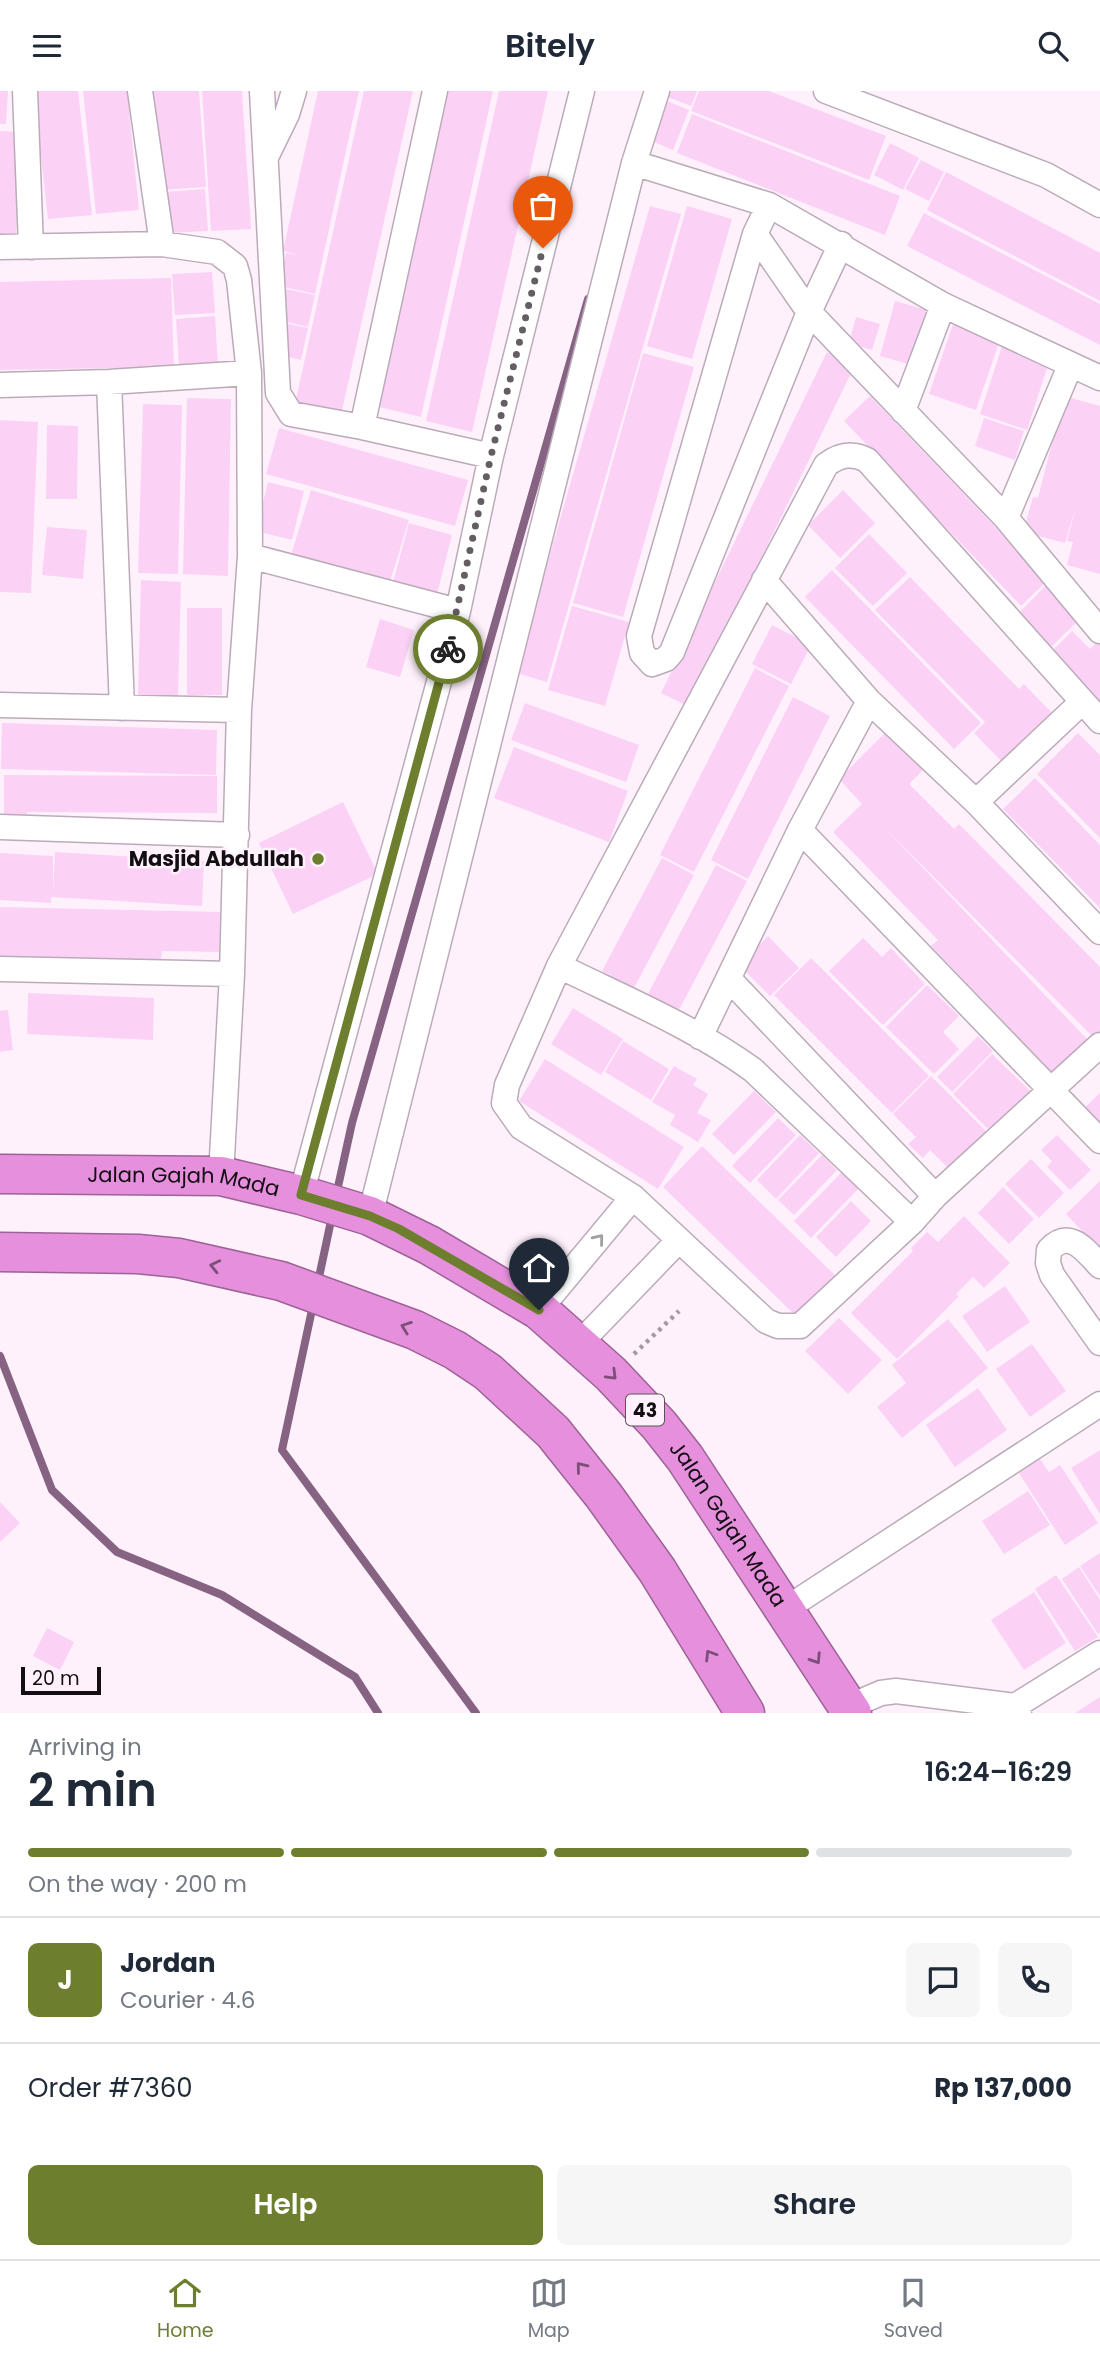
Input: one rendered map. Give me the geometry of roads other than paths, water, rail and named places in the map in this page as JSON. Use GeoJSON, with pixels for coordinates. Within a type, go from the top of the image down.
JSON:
{"type":"FeatureCollection","features":[{"type":"Feature","properties":{"kind":"highway","name":"Jalan Gajah Mada"},"geometry":{"type":"LineString","coordinates":[[0,1174],[221,1176],[305,1196],[360,1212],[429,1245],[539,1310],[611,1374],[659,1425],[685,1458],[850,1710]]}},
{"type":"Feature","properties":{"kind":"highway"},"geometry":{"type":"LineString","coordinates":[[0,1252],[138,1254],[180,1258],[281,1281],[415,1330],[455,1350],[488,1372],[553,1432],[604,1496],[657,1570],[745,1713]]}},
{"type":"Feature","properties":{"kind":"street"},"geometry":{"type":"LineString","coordinates":[[25,91],[31,247]]}},
{"type":"Feature","properties":{"kind":"street"},"geometry":{"type":"LineString","coordinates":[[140,91],[162,244]]}},
{"type":"Feature","properties":{"kind":"street"},"geometry":{"type":"LineString","coordinates":[[262,91],[278,393],[281,403],[290,414],[491,456]]}},
{"type":"Feature","properties":{"kind":"street"},"geometry":{"type":"LineString","coordinates":[[265,158],[287,114],[294,91]]}},
{"type":"Feature","properties":{"kind":"street"},"geometry":{"type":"LineString","coordinates":[[362,427],[435,91]]}},
{"type":"Feature","properties":{"kind":"street"},"geometry":{"type":"LineString","coordinates":[[305,1196],[458,611],[491,456],[582,91]]}},
{"type":"Feature","properties":{"kind":"street"},"geometry":{"type":"LineString","coordinates":[[360,1212],[634,163],[657,91]]}},
{"type":"Feature","properties":{"kind":"street"},"geometry":{"type":"LineString","coordinates":[[826,91],[1046,175],[1100,205]]}},
{"type":"Feature","properties":{"kind":"street"},"geometry":{"type":"LineString","coordinates":[[634,163],[769,205],[943,305],[1100,378]]}},
{"type":"Feature","properties":{"kind":"street"},"geometry":{"type":"LineString","coordinates":[[769,205],[755,235],[639,636],[642,653],[652,664],[666,659],[672,652],[809,312],[841,244]]}},
{"type":"Feature","properties":{"kind":"street"},"geometry":{"type":"LineString","coordinates":[[755,235],[809,312],[1006,518],[1100,631]]}},
{"type":"Feature","properties":{"kind":"street"},"geometry":{"type":"LineString","coordinates":[[0,247],[162,244],[217,252],[236,266],[248,373],[250,556],[239,711],[232,974],[221,1176]]}},
{"type":"Feature","properties":{"kind":"street"},"geometry":{"type":"LineString","coordinates":[[903,411],[943,305]]}},
{"type":"Feature","properties":{"kind":"street"},"geometry":{"type":"LineString","coordinates":[[1006,518],[1070,366]]}},
{"type":"Feature","properties":{"kind":"street"},"geometry":{"type":"LineString","coordinates":[[0,385],[109,382],[248,373]]}},
{"type":"Feature","properties":{"kind":"street"},"geometry":{"type":"LineString","coordinates":[[109,382],[122,708]]}},
{"type":"Feature","properties":{"kind":"street"},"geometry":{"type":"LineString","coordinates":[[1100,721],[867,460],[856,454],[836,457],[826,465],[559,966],[507,1085],[504,1103],[521,1127],[633,1197],[766,1321],[791,1327],[800,1326],[912,1222],[935,1196],[1100,1045]]}},
{"type":"Feature","properties":{"kind":"street"},"geometry":{"type":"LineString","coordinates":[[250,556],[458,611]]}},
{"type":"Feature","properties":{"kind":"street"},"geometry":{"type":"LineString","coordinates":[[764,580],[869,701],[976,802],[1100,932]]}},
{"type":"Feature","properties":{"kind":"street"},"geometry":{"type":"LineString","coordinates":[[700,1037],[800,830],[869,701]]}},
{"type":"Feature","properties":{"kind":"street"},"geometry":{"type":"LineString","coordinates":[[976,802],[1082,702]]}},
{"type":"Feature","properties":{"kind":"street"},"geometry":{"type":"LineString","coordinates":[[0,705],[239,711]]}},
{"type":"Feature","properties":{"kind":"street"},"geometry":{"type":"LineString","coordinates":[[0,827],[237,835]]}},
{"type":"Feature","properties":{"kind":"street"},"geometry":{"type":"LineString","coordinates":[[800,830],[1100,1141]]}},
{"type":"Feature","properties":{"kind":"street"},"geometry":{"type":"LineString","coordinates":[[559,966],[700,1037],[753,1070],[912,1222]]}},
{"type":"Feature","properties":{"kind":"street"},"geometry":{"type":"LineString","coordinates":[[0,969],[232,974]]}},
{"type":"Feature","properties":{"kind":"street"},"geometry":{"type":"LineString","coordinates":[[729,979],[935,1196]]}},
{"type":"Feature","properties":{"kind":"street"},"geometry":{"type":"LineString","coordinates":[[539,1310],[633,1197]]}},
{"type":"Feature","properties":{"kind":"street"},"geometry":{"type":"LineString","coordinates":[[579,1344],[679,1240]]}},
{"type":"Feature","properties":{"kind":"street"},"geometry":{"type":"LineString","coordinates":[[1100,1266],[1084,1248],[1073,1242],[1056,1242],[1049,1249],[1048,1263],[1052,1275],[1100,1343]]}},
{"type":"Feature","properties":{"kind":"street"},"geometry":{"type":"LineString","coordinates":[[784,1610],[1100,1404]]}},
{"type":"Feature","properties":{"kind":"street"},"geometry":{"type":"LineString","coordinates":[[850,1710],[881,1693],[896,1691],[1017,1709],[1100,1653]]}},
{"type":"Feature","properties":{"kind":"waterway"},"geometry":{"type":"LineString","coordinates":[[336,1196],[352,1123],[588,299]]}},
{"type":"Feature","properties":{"kind":"waterway"},"geometry":{"type":"LineString","coordinates":[[318,1282],[332,1216]]}},
{"type":"Feature","properties":{"kind":"waterway"},"geometry":{"type":"LineString","coordinates":[[313,1305],[282,1450],[476,1713]]}},
{"type":"Feature","properties":{"kind":"waterway"},"geometry":{"type":"LineString","coordinates":[[0,1356],[52,1490],[117,1552],[222,1595],[355,1677],[378,1713]]}},
{"type":"Feature","properties":{"kind":"place","name":"Masjid Abdullah"},"geometry":{"type":"Point","coordinates":[318,859]}}]}
